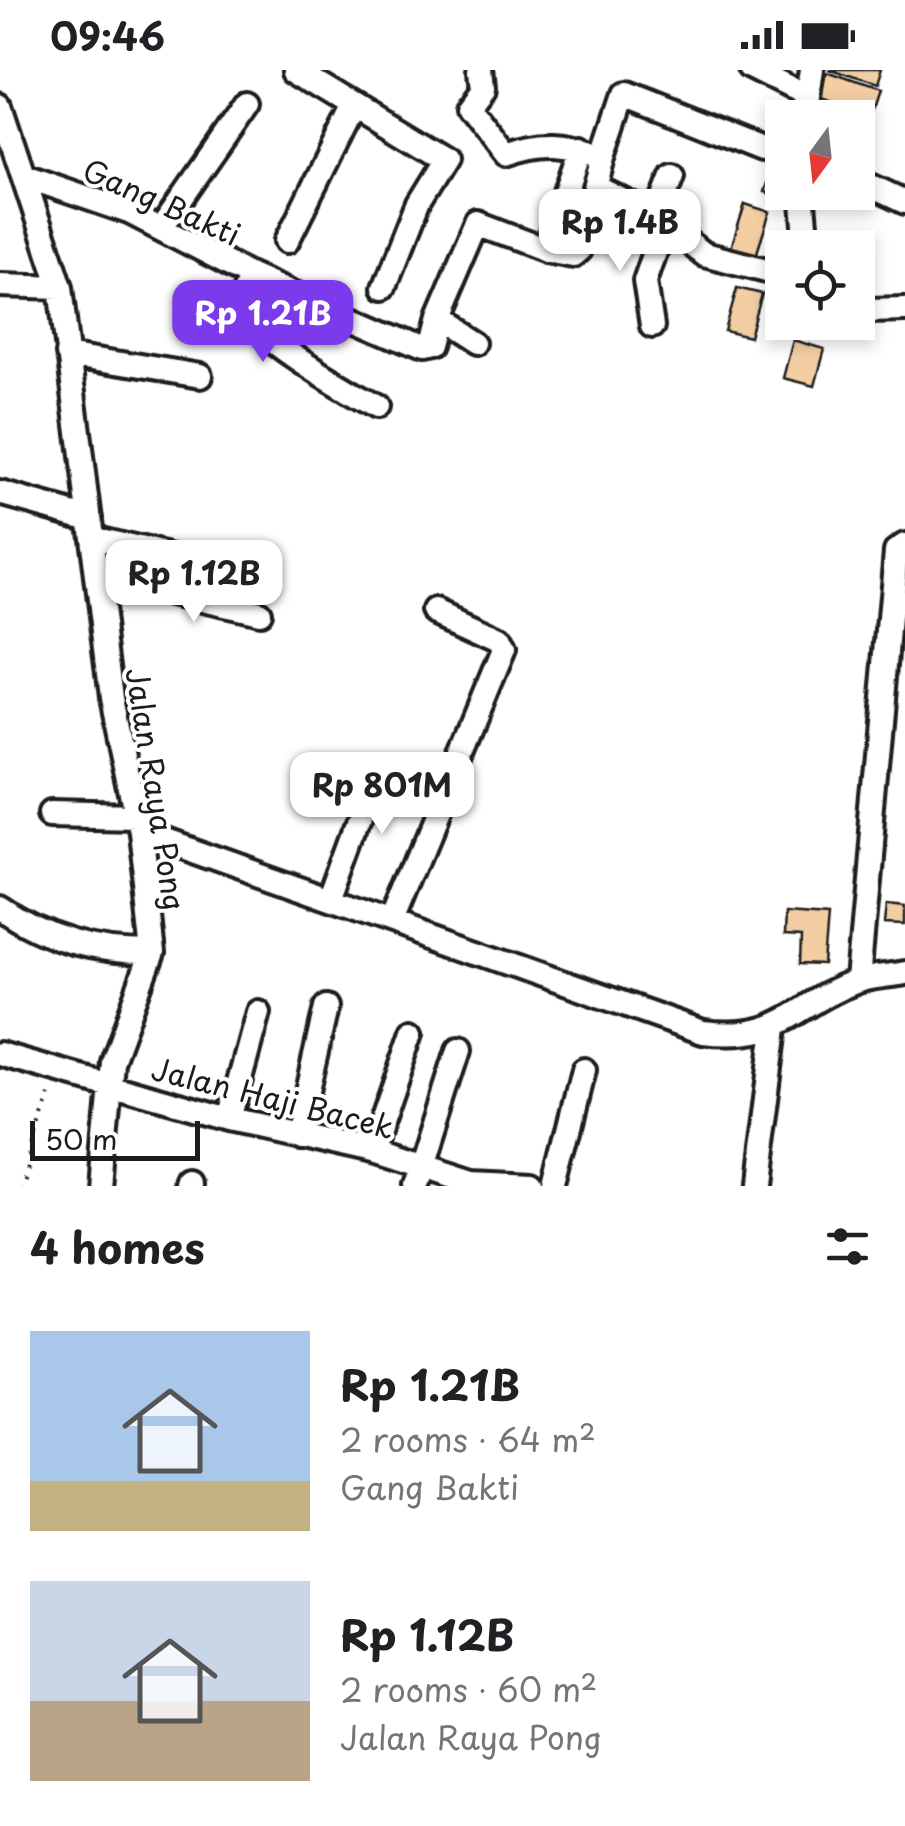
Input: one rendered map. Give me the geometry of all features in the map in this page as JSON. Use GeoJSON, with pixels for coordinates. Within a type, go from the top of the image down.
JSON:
{"type":"FeatureCollection","features":[{"type":"Feature","properties":{"kind":"street"},"geometry":{"type":"LineString","coordinates":[[296,70],[444,160],[417,204],[384,287]]}},
{"type":"Feature","properties":{"kind":"street"},"geometry":{"type":"LineString","coordinates":[[752,70],[795,100]]}},
{"type":"Feature","properties":{"kind":"street"},"geometry":{"type":"LineString","coordinates":[[808,100],[812,70]]}},
{"type":"Feature","properties":{"kind":"street"},"geometry":{"type":"LineString","coordinates":[[487,75],[468,105],[506,154],[535,143],[592,153]]}},
{"type":"Feature","properties":{"kind":"street"},"geometry":{"type":"LineString","coordinates":[[546,250],[624,94],[762,150]]}},
{"type":"Feature","properties":{"kind":"street"},"geometry":{"type":"LineString","coordinates":[[161,228],[246,104]]}},
{"type":"Feature","properties":{"kind":"street","name":"Jalan Raya Pong"},"geometry":{"type":"LineString","coordinates":[[0,106],[27,177],[60,287],[111,698],[137,824],[152,953],[107,1086],[101,1186]]}},
{"type":"Feature","properties":{"kind":"street"},"geometry":{"type":"LineString","coordinates":[[287,241],[354,106]]}},
{"type":"Feature","properties":{"kind":"street"},"geometry":{"type":"LineString","coordinates":[[251,275],[422,349],[430,346],[437,320],[478,224],[546,250],[574,254],[579,250],[596,188],[592,153]]}},
{"type":"Feature","properties":{"kind":"street"},"geometry":{"type":"LineString","coordinates":[[652,326],[646,281],[672,176]]}},
{"type":"Feature","properties":{"kind":"street","name":"Gang Bakti"},"geometry":{"type":"LineString","coordinates":[[27,177],[98,200],[251,275],[242,302],[249,320],[292,354],[376,407]]}},
{"type":"Feature","properties":{"kind":"street"},"geometry":{"type":"LineString","coordinates":[[596,188],[660,222],[704,254],[765,270]]}},
{"type":"Feature","properties":{"kind":"street"},"geometry":{"type":"LineString","coordinates":[[875,188],[905,202]]}},
{"type":"Feature","properties":{"kind":"street"},"geometry":{"type":"LineString","coordinates":[[0,285],[60,287]]}},
{"type":"Feature","properties":{"kind":"street"},"geometry":{"type":"LineString","coordinates":[[875,310],[905,309]]}},
{"type":"Feature","properties":{"kind":"street"},"geometry":{"type":"LineString","coordinates":[[437,320],[473,343]]}},
{"type":"Feature","properties":{"kind":"street"},"geometry":{"type":"LineString","coordinates":[[67,354],[200,376]]}},
{"type":"Feature","properties":{"kind":"street"},"geometry":{"type":"LineString","coordinates":[[0,492],[90,528],[264,578]]}},
{"type":"Feature","properties":{"kind":"street"},"geometry":{"type":"LineString","coordinates":[[858,981],[896,551],[905,545]]}},
{"type":"Feature","properties":{"kind":"street"},"geometry":{"type":"LineString","coordinates":[[96,576],[259,613]]}},
{"type":"Feature","properties":{"kind":"street"},"geometry":{"type":"LineString","coordinates":[[392,921],[504,650],[499,640],[436,611]]}},
{"type":"Feature","properties":{"kind":"street"},"geometry":{"type":"LineString","coordinates":[[331,900],[374,781]]}},
{"type":"Feature","properties":{"kind":"street"},"geometry":{"type":"LineString","coordinates":[[52,814],[137,824],[331,900],[703,1032],[740,1036],[774,1028],[858,981],[905,974]]}},
{"type":"Feature","properties":{"kind":"street"},"geometry":{"type":"LineString","coordinates":[[0,908],[63,942],[114,953],[152,953]]}},
{"type":"Feature","properties":{"kind":"street"},"geometry":{"type":"LineString","coordinates":[[296,1135],[326,1007]]}},
{"type":"Feature","properties":{"kind":"street"},"geometry":{"type":"LineString","coordinates":[[229,1119],[258,1012]]}},
{"type":"Feature","properties":{"kind":"street"},"geometry":{"type":"LineString","coordinates":[[754,1186],[774,1028]]}},
{"type":"Feature","properties":{"kind":"street"},"geometry":{"type":"LineString","coordinates":[[372,1151],[412,1032]]}},
{"type":"Feature","properties":{"kind":"street"},"geometry":{"type":"LineString","coordinates":[[418,1176],[458,1051]]}},
{"type":"Feature","properties":{"kind":"street","name":"Jalan Haji Bacek"},"geometry":{"type":"LineString","coordinates":[[0,1054],[229,1119],[372,1151],[418,1176],[524,1185]]}},
{"type":"Feature","properties":{"kind":"street"},"geometry":{"type":"LineString","coordinates":[[555,1186],[584,1070]]}},
{"type":"Feature","properties":{"kind":"path"},"geometry":{"type":"LineString","coordinates":[[17,1186],[57,1073]]}},
{"type":"Feature","properties":{"kind":"building"},"geometry":{"type":"Polygon","coordinates":[[[829,70],[880,70],[875,86],[829,70]]]}},
{"type":"Feature","properties":{"kind":"building"},"geometry":{"type":"Polygon","coordinates":[[[827,73],[878,91],[875,100],[818,98],[827,73]]]}},
{"type":"Feature","properties":{"kind":"building"},"geometry":{"type":"Polygon","coordinates":[[[745,204],[770,212],[755,259],[730,251],[745,204]]]}},
{"type":"Feature","properties":{"kind":"building"},"geometry":{"type":"Polygon","coordinates":[[[737,288],[762,294],[750,337],[725,331],[737,288]]]}},
{"type":"Feature","properties":{"kind":"building"},"geometry":{"type":"Polygon","coordinates":[[[793,340],[824,349],[814,386],[783,378],[793,340]]]}},
{"type":"Feature","properties":{"kind":"building"},"geometry":{"type":"Polygon","coordinates":[[[886,904],[905,906],[905,925],[884,924],[886,904]]]}},
{"type":"Feature","properties":{"kind":"building"},"geometry":{"type":"Polygon","coordinates":[[[784,912],[828,915],[824,965],[800,964],[801,937],[783,936],[784,912]]]}}]}
